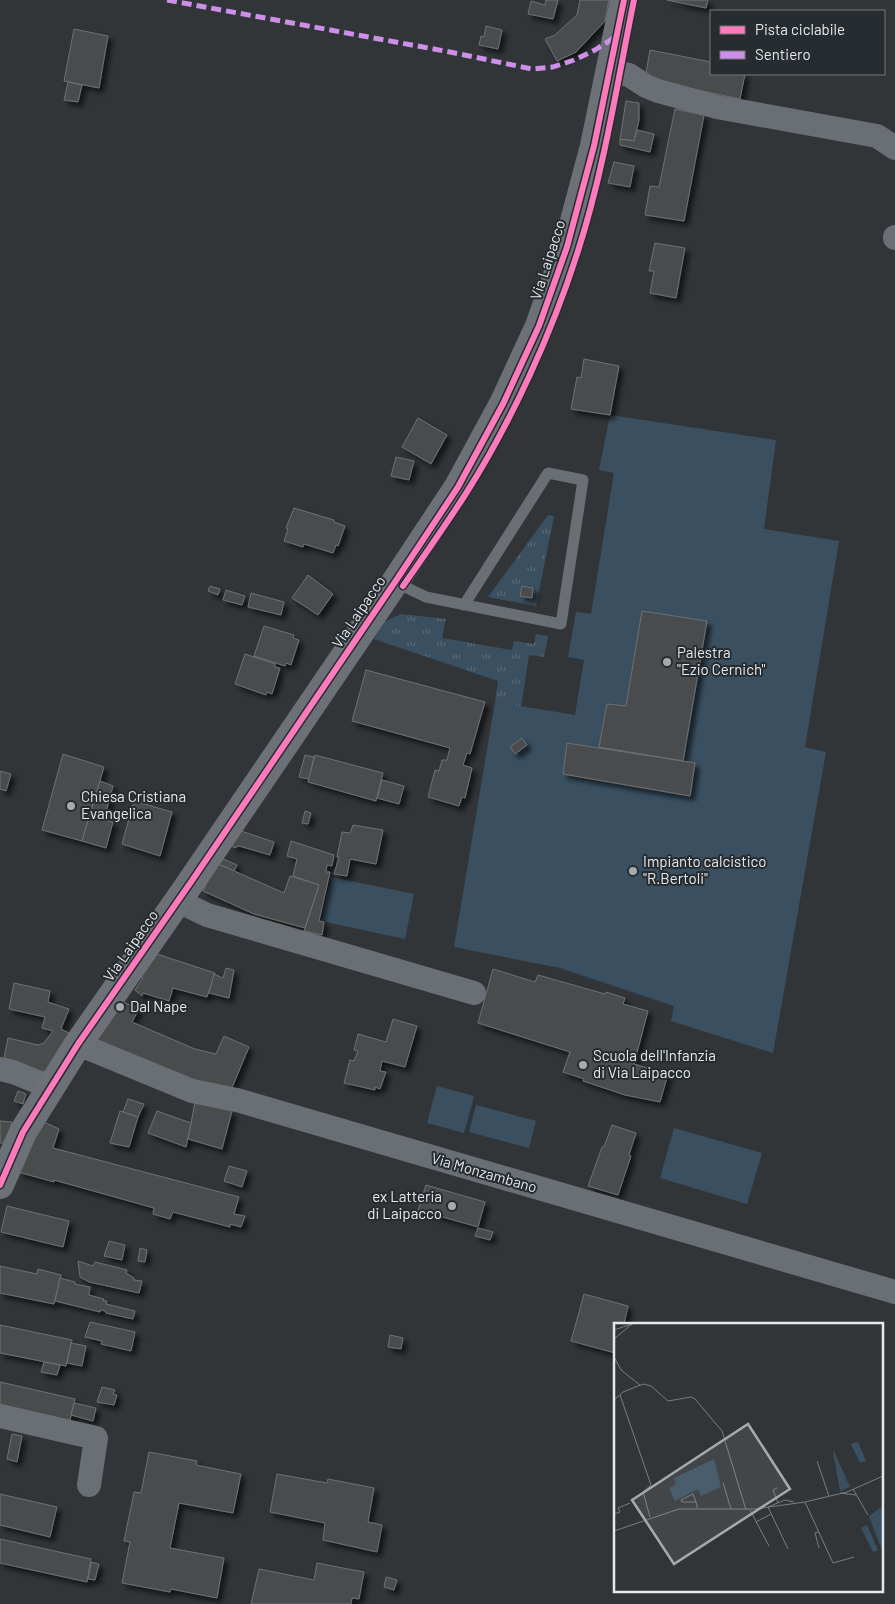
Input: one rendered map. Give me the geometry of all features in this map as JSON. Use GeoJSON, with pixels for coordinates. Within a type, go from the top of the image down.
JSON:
{"type":"FeatureCollection","features":[{"type":"Feature","properties":{"kind":"street","name":"Via Laipacco"},"geometry":{"type":"LineString","coordinates":[[0,1185],[23,1132],[50,1086],[395,582],[458,487],[503,404],[538,326],[567,247],[594,146],[624,0]]}},
{"type":"Feature","properties":{"kind":"street"},"geometry":{"type":"LineString","coordinates":[[610,71],[629,76],[658,91],[717,107],[877,136],[895,148]]}},
{"type":"Feature","properties":{"kind":"street"},"geometry":{"type":"LineString","coordinates":[[178,901],[207,914],[474,993]]}},
{"type":"Feature","properties":{"kind":"street","name":"Via Monzambano"},"geometry":{"type":"LineString","coordinates":[[78,1044],[192,1091],[237,1100],[895,1292]]}},
{"type":"Feature","properties":{"kind":"street"},"geometry":{"type":"LineString","coordinates":[[0,1069],[50,1086]]}},
{"type":"Feature","properties":{"kind":"street"},"geometry":{"type":"LineString","coordinates":[[0,1416],[96,1438],[89,1485]]}},
{"type":"Feature","properties":{"kind":"lane"},"geometry":{"type":"LineString","coordinates":[[395,582],[426,597],[464,605],[561,624],[584,480],[548,474],[464,605]]}},
{"type":"Feature","properties":{"kind":"green space"},"geometry":{"type":"Polygon","coordinates":[[[610,415],[776,440],[764,529],[839,541],[805,747],[826,752],[773,1053],[671,1021],[674,1006],[560,968],[454,947],[495,702],[575,715],[584,660],[568,657],[576,612],[591,614],[614,473],[599,470],[610,415]]]}},
{"type":"Feature","properties":{"kind":"green space"},"geometry":{"type":"Polygon","coordinates":[[[548,515],[554,516],[536,606],[488,597],[548,515]]]}},
{"type":"Feature","properties":{"kind":"green space"},"geometry":{"type":"Polygon","coordinates":[[[401,614],[446,619],[442,638],[512,650],[514,641],[534,644],[536,634],[548,636],[544,657],[529,655],[521,707],[495,702],[498,681],[374,639],[384,622],[401,614]]]}},
{"type":"Feature","properties":{"kind":"green space"},"geometry":{"type":"Polygon","coordinates":[[[331,877],[414,894],[405,939],[321,921],[331,877]]]}},
{"type":"Feature","properties":{"kind":"green space"},"geometry":{"type":"Polygon","coordinates":[[[437,1086],[474,1096],[464,1133],[427,1123],[437,1086]]]}},
{"type":"Feature","properties":{"kind":"green space"},"geometry":{"type":"Polygon","coordinates":[[[476,1105],[536,1121],[529,1148],[469,1132],[476,1105]]]}},
{"type":"Feature","properties":{"kind":"green space"},"geometry":{"type":"Polygon","coordinates":[[[674,1128],[762,1153],[747,1204],[660,1178],[674,1128]]]}},
{"type":"Feature","properties":{"kind":"building"},"geometry":{"type":"Polygon","coordinates":[[[546,0],[558,0],[553,19],[528,14],[531,1],[545,5],[546,0]]]}},
{"type":"Feature","properties":{"kind":"building"},"geometry":{"type":"Polygon","coordinates":[[[580,0],[609,0],[605,21],[576,52],[557,61],[545,39],[555,35],[577,15],[580,0]]]}},
{"type":"Feature","properties":{"kind":"building"},"geometry":{"type":"Polygon","coordinates":[[[667,0],[708,0],[706,8],[667,0]]]}},
{"type":"Feature","properties":{"kind":"building"},"geometry":{"type":"Polygon","coordinates":[[[486,26],[502,30],[498,49],[479,45],[481,36],[484,37],[486,26]]]}},
{"type":"Feature","properties":{"kind":"building"},"geometry":{"type":"Polygon","coordinates":[[[74,29],[108,36],[99,88],[64,81],[74,29]]]}},
{"type":"Feature","properties":{"kind":"building"},"geometry":{"type":"Polygon","coordinates":[[[650,50],[710,62],[710,75],[745,75],[740,99],[645,79],[650,50]]]}},
{"type":"Feature","properties":{"kind":"building"},"geometry":{"type":"Polygon","coordinates":[[[68,82],[82,85],[78,102],[64,100],[68,82]]]}},
{"type":"Feature","properties":{"kind":"building"},"geometry":{"type":"Polygon","coordinates":[[[626,101],[639,103],[639,120],[634,141],[620,139],[626,101]]]}},
{"type":"Feature","properties":{"kind":"building"},"geometry":{"type":"Polygon","coordinates":[[[675,109],[704,115],[684,221],[645,215],[650,186],[659,187],[675,109]]]}},
{"type":"Feature","properties":{"kind":"building"},"geometry":{"type":"Polygon","coordinates":[[[637,130],[654,134],[650,152],[620,145],[620,139],[634,141],[637,130]]]}},
{"type":"Feature","properties":{"kind":"building"},"geometry":{"type":"Polygon","coordinates":[[[614,162],[634,166],[630,187],[608,183],[614,162]]]}},
{"type":"Feature","properties":{"kind":"building"},"geometry":{"type":"Polygon","coordinates":[[[655,243],[685,248],[676,298],[650,293],[654,271],[649,271],[655,243]]]}},
{"type":"Feature","properties":{"kind":"building"},"geometry":{"type":"Polygon","coordinates":[[[584,359],[619,366],[610,415],[571,409],[577,377],[581,378],[584,359]]]}},
{"type":"Feature","properties":{"kind":"building"},"geometry":{"type":"Polygon","coordinates":[[[418,418],[447,435],[431,464],[402,447],[418,418]]]}},
{"type":"Feature","properties":{"kind":"building"},"geometry":{"type":"Polygon","coordinates":[[[396,457],[414,461],[409,480],[391,476],[396,457]]]}},
{"type":"Feature","properties":{"kind":"building"},"geometry":{"type":"Polygon","coordinates":[[[294,508],[334,520],[334,522],[345,526],[338,546],[336,545],[333,553],[304,544],[303,547],[284,541],[288,529],[286,528],[294,508]]]}},
{"type":"Feature","properties":{"kind":"building"},"geometry":{"type":"Polygon","coordinates":[[[308,575],[333,594],[318,615],[292,598],[308,575]]]}},
{"type":"Feature","properties":{"kind":"building"},"geometry":{"type":"Polygon","coordinates":[[[210,586],[220,589],[218,595],[208,591],[210,586]]]}},
{"type":"Feature","properties":{"kind":"building"},"geometry":{"type":"Polygon","coordinates":[[[522,586],[533,588],[532,598],[520,596],[522,586]]]}},
{"type":"Feature","properties":{"kind":"building"},"geometry":{"type":"Polygon","coordinates":[[[226,590],[245,596],[242,605],[223,600],[226,590]]]}},
{"type":"Feature","properties":{"kind":"building"},"geometry":{"type":"Polygon","coordinates":[[[251,593],[284,602],[281,615],[248,607],[251,593]]]}},
{"type":"Feature","properties":{"kind":"building","name":"Palestra \"Ezio Cernich\""},"geometry":{"type":"Polygon","coordinates":[[[642,611],[707,621],[683,761],[599,747],[607,704],[626,706],[642,611]]]}},
{"type":"Feature","properties":{"kind":"building"},"geometry":{"type":"Polygon","coordinates":[[[264,626],[294,635],[293,638],[299,640],[291,665],[286,663],[285,666],[254,656],[264,626]]]}},
{"type":"Feature","properties":{"kind":"building"},"geometry":{"type":"Polygon","coordinates":[[[245,654],[275,664],[275,667],[280,668],[272,694],[267,692],[266,695],[235,684],[245,654]]]}},
{"type":"Feature","properties":{"kind":"building"},"geometry":{"type":"Polygon","coordinates":[[[366,670],[485,702],[470,754],[467,753],[463,765],[472,768],[465,798],[462,797],[459,806],[428,797],[435,770],[439,771],[442,760],[447,760],[450,748],[352,721],[366,670]]]}},
{"type":"Feature","properties":{"kind":"building"},"geometry":{"type":"Polygon","coordinates":[[[522,738],[527,745],[515,754],[510,747],[522,738]]]}},
{"type":"Feature","properties":{"kind":"building"},"geometry":{"type":"Polygon","coordinates":[[[567,743],[695,763],[690,796],[563,774],[567,743]]]}},
{"type":"Feature","properties":{"kind":"building","name":"Chiesa Cristiana Evangelica"},"geometry":{"type":"Polygon","coordinates":[[[63,754],[104,767],[82,841],[42,830],[63,754]]]}},
{"type":"Feature","properties":{"kind":"building"},"geometry":{"type":"Polygon","coordinates":[[[305,755],[314,757],[309,779],[299,777],[305,755]]]}},
{"type":"Feature","properties":{"kind":"building"},"geometry":{"type":"Polygon","coordinates":[[[315,755],[383,773],[376,801],[308,782],[315,755]]]}},
{"type":"Feature","properties":{"kind":"building"},"geometry":{"type":"Polygon","coordinates":[[[0,771],[11,774],[6,791],[0,789],[0,771]]]}},
{"type":"Feature","properties":{"kind":"building"},"geometry":{"type":"Polygon","coordinates":[[[382,780],[404,786],[399,804],[377,798],[382,780]]]}},
{"type":"Feature","properties":{"kind":"building"},"geometry":{"type":"Polygon","coordinates":[[[100,781],[113,786],[104,820],[113,822],[106,848],[82,841],[100,781]]]}},
{"type":"Feature","properties":{"kind":"building"},"geometry":{"type":"Polygon","coordinates":[[[134,801],[172,812],[160,856],[122,844],[134,801]]]}},
{"type":"Feature","properties":{"kind":"building"},"geometry":{"type":"Polygon","coordinates":[[[305,811],[311,813],[308,824],[302,823],[305,811]]]}},
{"type":"Feature","properties":{"kind":"building"},"geometry":{"type":"Polygon","coordinates":[[[353,825],[383,830],[376,864],[350,859],[347,876],[334,874],[339,857],[337,857],[342,832],[350,833],[353,825]]]}},
{"type":"Feature","properties":{"kind":"building"},"geometry":{"type":"Polygon","coordinates":[[[238,830],[274,842],[270,855],[239,846],[234,848],[230,842],[238,830]]]}},
{"type":"Feature","properties":{"kind":"building"},"geometry":{"type":"Polygon","coordinates":[[[291,841],[334,855],[332,866],[327,865],[326,872],[330,872],[319,921],[324,922],[322,935],[304,931],[319,885],[293,876],[297,859],[287,856],[291,841]]]}},
{"type":"Feature","properties":{"kind":"building"},"geometry":{"type":"Polygon","coordinates":[[[219,857],[237,865],[234,871],[216,863],[219,857]]]}},
{"type":"Feature","properties":{"kind":"building"},"geometry":{"type":"Polygon","coordinates":[[[216,863],[284,893],[290,876],[319,885],[305,928],[254,914],[203,891],[216,863]]]}},
{"type":"Feature","properties":{"kind":"building"},"geometry":{"type":"Polygon","coordinates":[[[157,954],[215,973],[207,997],[173,988],[169,1001],[143,993],[142,996],[135,990],[143,978],[141,977],[157,954]]]}},
{"type":"Feature","properties":{"kind":"building"},"geometry":{"type":"Polygon","coordinates":[[[226,968],[234,970],[229,998],[209,993],[214,974],[223,978],[226,968]]]}},
{"type":"Feature","properties":{"kind":"building"},"geometry":{"type":"Polygon","coordinates":[[[493,969],[535,982],[538,975],[605,994],[606,992],[625,998],[623,1004],[648,1011],[634,1064],[668,1074],[660,1102],[625,1095],[583,1081],[584,1079],[563,1072],[570,1052],[478,1023],[493,969]]]}},
{"type":"Feature","properties":{"kind":"building"},"geometry":{"type":"Polygon","coordinates":[[[14,983],[50,991],[48,1002],[69,1009],[61,1029],[71,1034],[51,1069],[43,1072],[3,1063],[8,1038],[38,1045],[44,1043],[53,1031],[42,1028],[45,1017],[9,1009],[14,983]]]}},
{"type":"Feature","properties":{"kind":"building"},"geometry":{"type":"Polygon","coordinates":[[[123,1002],[139,1009],[132,1022],[195,1049],[216,1054],[224,1036],[249,1047],[231,1090],[213,1083],[184,1077],[95,1039],[123,1002]]]}},
{"type":"Feature","properties":{"kind":"building"},"geometry":{"type":"Polygon","coordinates":[[[393,1019],[417,1026],[405,1067],[382,1061],[380,1071],[386,1072],[380,1089],[375,1087],[375,1090],[344,1083],[350,1060],[354,1061],[358,1051],[354,1050],[358,1034],[386,1042],[393,1019]]]}},
{"type":"Feature","properties":{"kind":"building"},"geometry":{"type":"Polygon","coordinates":[[[18,1091],[26,1094],[23,1104],[14,1101],[18,1091]]]}},
{"type":"Feature","properties":{"kind":"building"},"geometry":{"type":"Polygon","coordinates":[[[128,1099],[144,1104],[138,1117],[123,1112],[128,1099]]]}},
{"type":"Feature","properties":{"kind":"building"},"geometry":{"type":"Polygon","coordinates":[[[195,1102],[232,1111],[222,1149],[188,1139],[195,1102]]]}},
{"type":"Feature","properties":{"kind":"building"},"geometry":{"type":"Polygon","coordinates":[[[120,1111],[138,1117],[129,1147],[110,1143],[120,1111]]]}},
{"type":"Feature","properties":{"kind":"building"},"geometry":{"type":"Polygon","coordinates":[[[157,1111],[191,1123],[186,1147],[148,1133],[157,1111]]]}},
{"type":"Feature","properties":{"kind":"building"},"geometry":{"type":"Polygon","coordinates":[[[40,1120],[59,1129],[53,1148],[239,1197],[234,1214],[245,1216],[241,1227],[230,1224],[230,1227],[173,1212],[170,1219],[153,1214],[154,1208],[18,1172],[40,1120]]]}},
{"type":"Feature","properties":{"kind":"building"},"geometry":{"type":"Polygon","coordinates":[[[0,1121],[12,1122],[8,1143],[0,1143],[0,1121]]]}},
{"type":"Feature","properties":{"kind":"building"},"geometry":{"type":"Polygon","coordinates":[[[612,1125],[636,1133],[629,1155],[631,1156],[618,1195],[588,1186],[612,1125]]]}},
{"type":"Feature","properties":{"kind":"building"},"geometry":{"type":"Polygon","coordinates":[[[229,1166],[247,1171],[242,1187],[224,1181],[229,1166]]]}},
{"type":"Feature","properties":{"kind":"building","name":"ex Latteria di Laipacco"},"geometry":{"type":"Polygon","coordinates":[[[426,1185],[485,1202],[478,1227],[418,1210],[426,1185]]]}},
{"type":"Feature","properties":{"kind":"building"},"geometry":{"type":"Polygon","coordinates":[[[7,1206],[69,1221],[63,1247],[1,1232],[7,1206]]]}},
{"type":"Feature","properties":{"kind":"building"},"geometry":{"type":"Polygon","coordinates":[[[478,1228],[493,1232],[490,1240],[475,1236],[478,1228]]]}},
{"type":"Feature","properties":{"kind":"building"},"geometry":{"type":"Polygon","coordinates":[[[109,1241],[125,1245],[122,1260],[104,1256],[109,1241]]]}},
{"type":"Feature","properties":{"kind":"building"},"geometry":{"type":"Polygon","coordinates":[[[140,1248],[147,1250],[145,1262],[138,1261],[140,1248]]]}},
{"type":"Feature","properties":{"kind":"building"},"geometry":{"type":"Polygon","coordinates":[[[78,1261],[93,1266],[95,1262],[127,1270],[126,1273],[134,1278],[134,1280],[142,1281],[139,1293],[89,1282],[80,1277],[78,1261]]]}},
{"type":"Feature","properties":{"kind":"building"},"geometry":{"type":"Polygon","coordinates":[[[0,1266],[37,1274],[38,1269],[61,1275],[54,1304],[0,1293],[0,1266]]]}},
{"type":"Feature","properties":{"kind":"building"},"geometry":{"type":"Polygon","coordinates":[[[60,1278],[90,1287],[89,1295],[104,1299],[103,1301],[107,1301],[106,1304],[135,1311],[133,1319],[106,1313],[101,1310],[100,1312],[55,1301],[60,1278]]]}},
{"type":"Feature","properties":{"kind":"building"},"geometry":{"type":"Polygon","coordinates":[[[584,1294],[628,1306],[624,1323],[614,1323],[614,1353],[571,1341],[584,1294]]]}},
{"type":"Feature","properties":{"kind":"building"},"geometry":{"type":"Polygon","coordinates":[[[90,1322],[135,1332],[131,1351],[101,1344],[102,1341],[85,1337],[90,1322]]]}},
{"type":"Feature","properties":{"kind":"building"},"geometry":{"type":"Polygon","coordinates":[[[0,1325],[72,1340],[66,1366],[0,1353],[0,1325]]]}},
{"type":"Feature","properties":{"kind":"building"},"geometry":{"type":"Polygon","coordinates":[[[390,1335],[403,1338],[401,1349],[388,1347],[390,1335]]]}},
{"type":"Feature","properties":{"kind":"building"},"geometry":{"type":"Polygon","coordinates":[[[71,1343],[86,1346],[82,1366],[67,1363],[71,1343]]]}},
{"type":"Feature","properties":{"kind":"building"},"geometry":{"type":"Polygon","coordinates":[[[44,1362],[60,1365],[57,1375],[41,1372],[44,1362]]]}},
{"type":"Feature","properties":{"kind":"building"},"geometry":{"type":"Polygon","coordinates":[[[0,1382],[75,1399],[69,1424],[0,1409],[0,1382]]]}},
{"type":"Feature","properties":{"kind":"building"},"geometry":{"type":"Polygon","coordinates":[[[102,1387],[115,1390],[113,1394],[117,1395],[114,1405],[97,1402],[102,1387]]]}},
{"type":"Feature","properties":{"kind":"building"},"geometry":{"type":"Polygon","coordinates":[[[74,1403],[96,1408],[93,1421],[71,1415],[74,1403]]]}},
{"type":"Feature","properties":{"kind":"building"},"geometry":{"type":"Polygon","coordinates":[[[12,1434],[22,1436],[17,1462],[7,1459],[12,1434]]]}},
{"type":"Feature","properties":{"kind":"building"},"geometry":{"type":"Polygon","coordinates":[[[149,1452],[197,1461],[196,1465],[241,1474],[233,1513],[179,1503],[170,1548],[224,1558],[217,1598],[171,1589],[170,1592],[122,1583],[130,1542],[124,1541],[134,1492],[141,1493],[149,1452]]]}},
{"type":"Feature","properties":{"kind":"building"},"geometry":{"type":"Polygon","coordinates":[[[277,1474],[327,1483],[328,1479],[374,1488],[368,1522],[382,1525],[377,1552],[323,1540],[325,1523],[270,1512],[277,1474]]]}},
{"type":"Feature","properties":{"kind":"building"},"geometry":{"type":"Polygon","coordinates":[[[0,1494],[57,1507],[50,1537],[0,1525],[0,1494]]]}},
{"type":"Feature","properties":{"kind":"building"},"geometry":{"type":"Polygon","coordinates":[[[0,1539],[91,1559],[87,1582],[0,1563],[0,1539]]]}},
{"type":"Feature","properties":{"kind":"building"},"geometry":{"type":"Polygon","coordinates":[[[91,1562],[99,1564],[95,1580],[88,1579],[91,1562]]]}},
{"type":"Feature","properties":{"kind":"building"},"geometry":{"type":"Polygon","coordinates":[[[317,1563],[364,1572],[359,1599],[352,1598],[351,1604],[251,1604],[259,1569],[314,1580],[317,1563]]]}},
{"type":"Feature","properties":{"kind":"building"},"geometry":{"type":"Polygon","coordinates":[[[386,1577],[397,1580],[394,1590],[384,1587],[386,1577]]]}},
{"type":"Feature","properties":{"kind":"marked path"},"geometry":{"type":"LineString","coordinates":[[167,0],[532,69],[553,67],[574,60],[595,50],[617,36]]}},
{"type":"Feature","properties":{"kind":"cycle path"},"geometry":{"type":"LineString","coordinates":[[0,1185],[23,1132],[78,1044],[191,882],[395,582],[458,487],[503,404],[539,326],[567,247],[594,146],[624,0]]}},
{"type":"Feature","properties":{"kind":"cycle path"},"geometry":{"type":"LineString","coordinates":[[403,586],[442,530],[482,467],[529,377],[556,314],[578,251],[595,189],[634,0]]}},
{"type":"Feature","properties":{"kind":"place","name":"Palestra \"Ezio Cernich\""},"geometry":{"type":"Point","coordinates":[667,662]}},
{"type":"Feature","properties":{"kind":"place","name":"Chiesa Cristiana Evangelica"},"geometry":{"type":"Point","coordinates":[71,806]}},
{"type":"Feature","properties":{"kind":"place","name":"Impianto calcistico \"R.Bertoli\""},"geometry":{"type":"Point","coordinates":[633,871]}},
{"type":"Feature","properties":{"kind":"place","name":"Dal Nape"},"geometry":{"type":"Point","coordinates":[120,1007]}},
{"type":"Feature","properties":{"kind":"place","name":"Scuola dell'Infanzia di Via Laipacco"},"geometry":{"type":"Point","coordinates":[583,1065]}},
{"type":"Feature","properties":{"kind":"place","name":"ex Latteria di Laipacco"},"geometry":{"type":"Point","coordinates":[452,1206]}}]}
